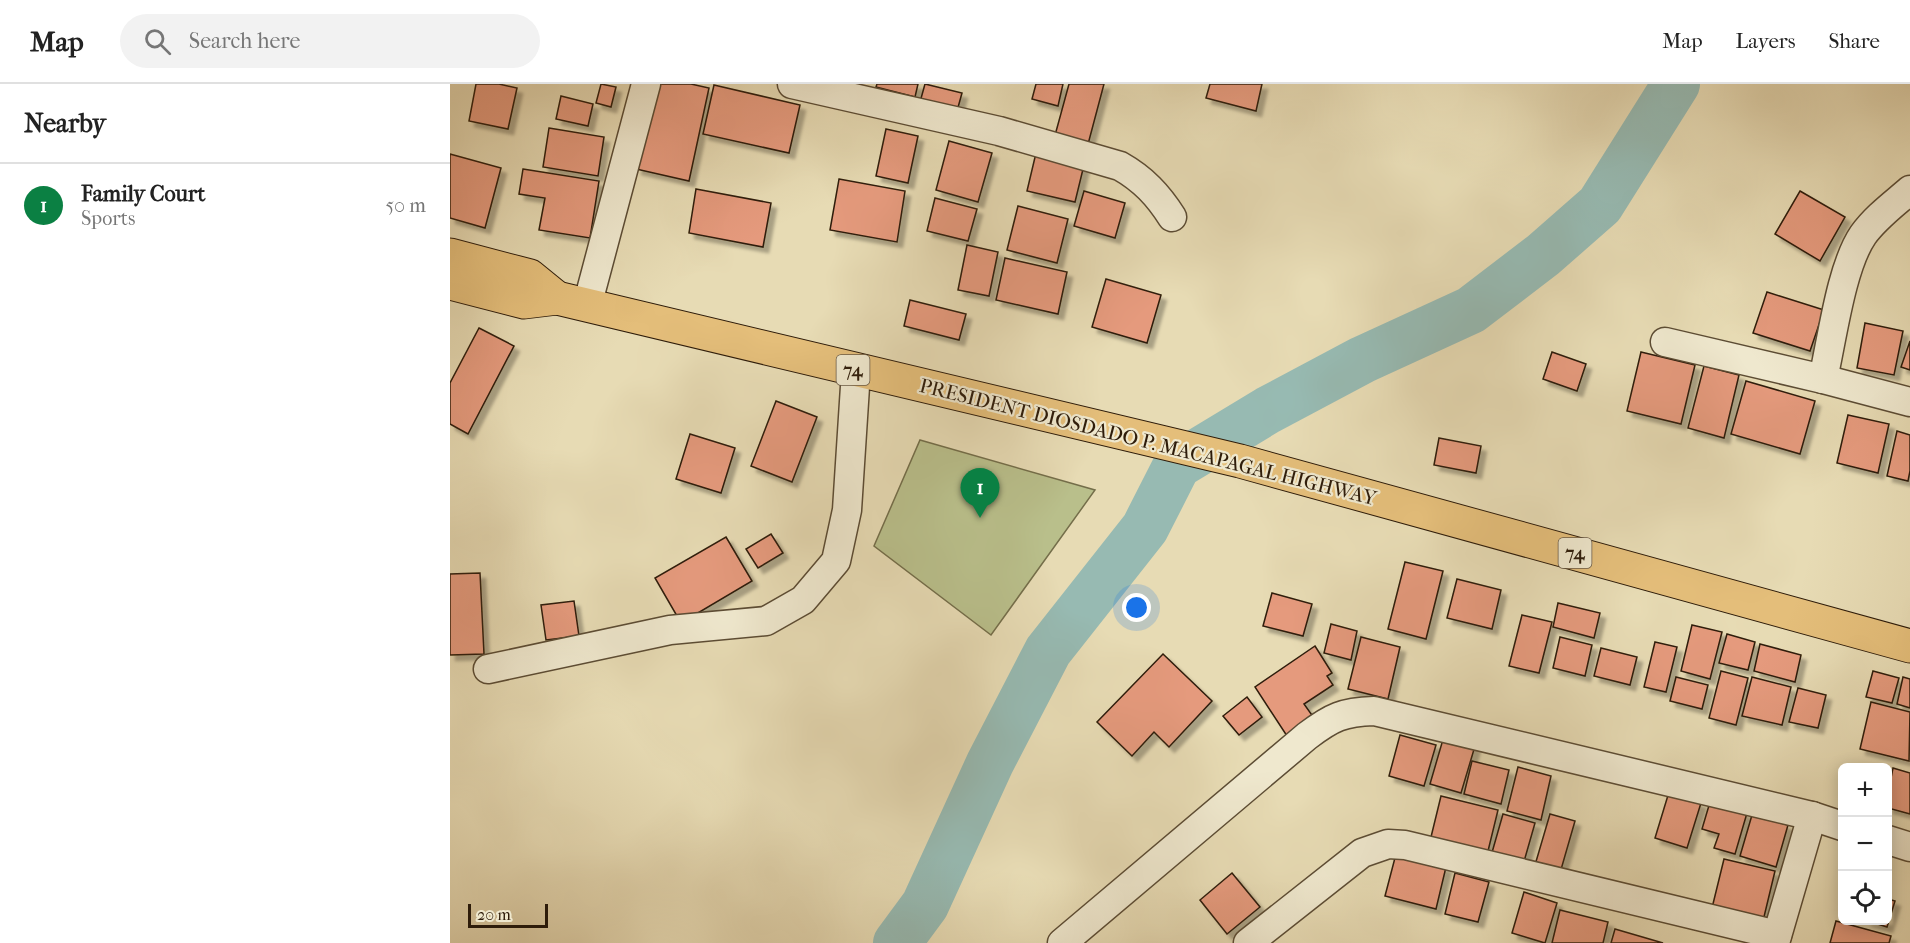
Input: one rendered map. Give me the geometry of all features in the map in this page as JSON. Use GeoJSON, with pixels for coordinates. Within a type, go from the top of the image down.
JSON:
{"type":"FeatureCollection","features":[{"type":"Feature","properties":{"kind":"highway","name":"PRESIDENT DIOSDADO P. MACAPAGAL HIGHWAY"},"geometry":{"type":"LineString","coordinates":[[450,255],[530,276],[572,302]]}},
{"type":"Feature","properties":{"kind":"highway","name":"PRESIDENT DIOSDADO P. MACAPAGAL HIGHWAY"},"geometry":{"type":"LineString","coordinates":[[450,283],[524,302],[572,302],[1240,461],[1910,646]]}},
{"type":"Feature","properties":{"kind":"street"},"geometry":{"type":"LineString","coordinates":[[572,302],[646,84]]}},
{"type":"Feature","properties":{"kind":"street"},"geometry":{"type":"LineString","coordinates":[[792,84],[999,131],[1120,166],[1151,188],[1173,217]]}},
{"type":"Feature","properties":{"kind":"street"},"geometry":{"type":"LineString","coordinates":[[1823,379],[1850,260],[1862,236],[1877,218],[1910,190]]}},
{"type":"Feature","properties":{"kind":"street"},"geometry":{"type":"LineString","coordinates":[[1665,342],[1910,402]]}},
{"type":"Feature","properties":{"kind":"street"},"geometry":{"type":"LineString","coordinates":[[488,669],[670,630],[766,621],[803,600],[836,561],[847,510],[856,371]]}},
{"type":"Feature","properties":{"kind":"street"},"geometry":{"type":"LineString","coordinates":[[1062,943],[1307,736],[1326,722],[1350,712],[1374,711],[1812,816],[1838,825]]}},
{"type":"Feature","properties":{"kind":"street"},"geometry":{"type":"LineString","coordinates":[[1248,943],[1362,853],[1389,844],[1417,848],[1776,939],[1812,816]]}},
{"type":"Feature","properties":{"kind":"street"},"geometry":{"type":"LineString","coordinates":[[1892,842],[1910,847]]}},
{"type":"Feature","properties":{"kind":"green space"},"geometry":{"type":"Polygon","coordinates":[[[920,440],[1095,490],[991,635],[874,546],[920,440]]]}},
{"type":"Feature","properties":{"kind":"building"},"geometry":{"type":"Polygon","coordinates":[[[476,84],[499,84],[517,88],[508,129],[469,121],[476,84]]]}},
{"type":"Feature","properties":{"kind":"building"},"geometry":{"type":"Polygon","coordinates":[[[601,84],[616,87],[611,107],[596,103],[601,84]]]}},
{"type":"Feature","properties":{"kind":"building"},"geometry":{"type":"Polygon","coordinates":[[[655,84],[691,84],[709,88],[689,181],[636,169],[655,84]]]}},
{"type":"Feature","properties":{"kind":"building"},"geometry":{"type":"Polygon","coordinates":[[[877,84],[918,84],[915,97],[876,87],[877,84]]]}},
{"type":"Feature","properties":{"kind":"building"},"geometry":{"type":"Polygon","coordinates":[[[925,84],[962,93],[957,111],[920,102],[925,84]]]}},
{"type":"Feature","properties":{"kind":"building"},"geometry":{"type":"Polygon","coordinates":[[[1036,84],[1063,84],[1058,106],[1032,99],[1036,84]]]}},
{"type":"Feature","properties":{"kind":"building"},"geometry":{"type":"Polygon","coordinates":[[[1069,84],[1104,84],[1087,148],[1054,139],[1069,84]]]}},
{"type":"Feature","properties":{"kind":"building"},"geometry":{"type":"Polygon","coordinates":[[[1210,84],[1262,84],[1256,111],[1206,98],[1210,84]]]}},
{"type":"Feature","properties":{"kind":"building"},"geometry":{"type":"Polygon","coordinates":[[[714,85],[800,105],[789,153],[703,134],[714,85]]]}},
{"type":"Feature","properties":{"kind":"building"},"geometry":{"type":"Polygon","coordinates":[[[561,96],[593,104],[588,126],[556,119],[561,96]]]}},
{"type":"Feature","properties":{"kind":"building"},"geometry":{"type":"Polygon","coordinates":[[[549,128],[604,137],[598,176],[543,167],[549,128]]]}},
{"type":"Feature","properties":{"kind":"building"},"geometry":{"type":"Polygon","coordinates":[[[886,129],[918,136],[908,183],[876,176],[886,129]]]}},
{"type":"Feature","properties":{"kind":"building"},"geometry":{"type":"Polygon","coordinates":[[[949,141],[992,153],[978,202],[936,190],[949,141]]]}},
{"type":"Feature","properties":{"kind":"building"},"geometry":{"type":"Polygon","coordinates":[[[1036,153],[1084,165],[1075,202],[1027,191],[1036,153]]]}},
{"type":"Feature","properties":{"kind":"building"},"geometry":{"type":"Polygon","coordinates":[[[450,154],[501,168],[485,228],[450,218],[450,154]]]}},
{"type":"Feature","properties":{"kind":"building"},"geometry":{"type":"Polygon","coordinates":[[[523,169],[599,181],[590,238],[539,230],[545,198],[519,194],[523,169]]]}},
{"type":"Feature","properties":{"kind":"building"},"geometry":{"type":"Polygon","coordinates":[[[839,179],[905,191],[897,242],[830,230],[839,179]]]}},
{"type":"Feature","properties":{"kind":"building"},"geometry":{"type":"Polygon","coordinates":[[[696,189],[771,203],[763,247],[689,233],[696,189]]]}},
{"type":"Feature","properties":{"kind":"building"},"geometry":{"type":"Polygon","coordinates":[[[1084,191],[1125,203],[1115,238],[1074,226],[1084,191]]]}},
{"type":"Feature","properties":{"kind":"building"},"geometry":{"type":"Polygon","coordinates":[[[1800,191],[1845,217],[1820,261],[1775,234],[1800,191]]]}},
{"type":"Feature","properties":{"kind":"building"},"geometry":{"type":"Polygon","coordinates":[[[935,198],[977,209],[968,241],[927,231],[935,198]]]}},
{"type":"Feature","properties":{"kind":"building"},"geometry":{"type":"Polygon","coordinates":[[[1018,206],[1068,219],[1057,263],[1007,250],[1018,206]]]}},
{"type":"Feature","properties":{"kind":"building"},"geometry":{"type":"Polygon","coordinates":[[[967,245],[998,252],[989,296],[958,290],[967,245]]]}},
{"type":"Feature","properties":{"kind":"building"},"geometry":{"type":"Polygon","coordinates":[[[1005,258],[1067,272],[1058,314],[996,300],[1005,258]]]}},
{"type":"Feature","properties":{"kind":"building"},"geometry":{"type":"Polygon","coordinates":[[[1106,279],[1161,295],[1147,343],[1092,327],[1106,279]]]}},
{"type":"Feature","properties":{"kind":"building"},"geometry":{"type":"Polygon","coordinates":[[[1767,292],[1824,310],[1810,351],[1753,333],[1767,292]]]}},
{"type":"Feature","properties":{"kind":"building"},"geometry":{"type":"Polygon","coordinates":[[[910,300],[966,314],[959,340],[904,326],[910,300]]]}},
{"type":"Feature","properties":{"kind":"building"},"geometry":{"type":"Polygon","coordinates":[[[1865,323],[1903,331],[1894,375],[1857,368],[1865,323]]]}},
{"type":"Feature","properties":{"kind":"building"},"geometry":{"type":"Polygon","coordinates":[[[479,328],[514,346],[468,434],[450,424],[450,383],[479,328]]]}},
{"type":"Feature","properties":{"kind":"building"},"geometry":{"type":"Polygon","coordinates":[[[1910,341],[1910,370],[1901,367],[1910,341]]]}},
{"type":"Feature","properties":{"kind":"building"},"geometry":{"type":"Polygon","coordinates":[[[1552,352],[1586,364],[1577,391],[1543,379],[1552,352]]]}},
{"type":"Feature","properties":{"kind":"building"},"geometry":{"type":"Polygon","coordinates":[[[1641,352],[1695,365],[1681,424],[1627,411],[1641,352]]]}},
{"type":"Feature","properties":{"kind":"building"},"geometry":{"type":"Polygon","coordinates":[[[1704,366],[1739,375],[1724,438],[1688,428],[1704,366]]]}},
{"type":"Feature","properties":{"kind":"building"},"geometry":{"type":"Polygon","coordinates":[[[1746,381],[1815,401],[1800,454],[1731,434],[1746,381]]]}},
{"type":"Feature","properties":{"kind":"building"},"geometry":{"type":"Polygon","coordinates":[[[776,401],[817,417],[792,482],[751,466],[776,401]]]}},
{"type":"Feature","properties":{"kind":"building"},"geometry":{"type":"Polygon","coordinates":[[[1848,415],[1889,424],[1878,473],[1837,463],[1848,415]]]}},
{"type":"Feature","properties":{"kind":"building"},"geometry":{"type":"Polygon","coordinates":[[[1897,431],[1910,435],[1908,481],[1887,476],[1897,431]]]}},
{"type":"Feature","properties":{"kind":"building"},"geometry":{"type":"Polygon","coordinates":[[[690,434],[735,448],[721,493],[676,479],[690,434]]]}},
{"type":"Feature","properties":{"kind":"building"},"geometry":{"type":"Polygon","coordinates":[[[1439,438],[1481,446],[1476,473],[1434,465],[1439,438]]]}},
{"type":"Feature","properties":{"kind":"building"},"geometry":{"type":"Polygon","coordinates":[[[771,534],[783,553],[758,568],[746,549],[771,534]]]}},
{"type":"Feature","properties":{"kind":"building"},"geometry":{"type":"Polygon","coordinates":[[[726,537],[752,581],[681,623],[655,578],[726,537]]]}},
{"type":"Feature","properties":{"kind":"building"},"geometry":{"type":"Polygon","coordinates":[[[1405,562],[1443,571],[1426,639],[1388,629],[1405,562]]]}},
{"type":"Feature","properties":{"kind":"building"},"geometry":{"type":"Polygon","coordinates":[[[480,573],[484,654],[450,655],[450,574],[480,573]]]}},
{"type":"Feature","properties":{"kind":"building"},"geometry":{"type":"Polygon","coordinates":[[[1457,579],[1501,590],[1492,629],[1447,618],[1457,579]]]}},
{"type":"Feature","properties":{"kind":"building"},"geometry":{"type":"Polygon","coordinates":[[[1272,593],[1312,604],[1303,636],[1263,626],[1272,593]]]}},
{"type":"Feature","properties":{"kind":"building"},"geometry":{"type":"Polygon","coordinates":[[[574,601],[579,636],[546,640],[541,605],[574,601]]]}},
{"type":"Feature","properties":{"kind":"building"},"geometry":{"type":"Polygon","coordinates":[[[1558,603],[1600,613],[1594,638],[1553,627],[1558,603]]]}},
{"type":"Feature","properties":{"kind":"building"},"geometry":{"type":"Polygon","coordinates":[[[1522,615],[1552,622],[1539,673],[1509,666],[1522,615]]]}},
{"type":"Feature","properties":{"kind":"building"},"geometry":{"type":"Polygon","coordinates":[[[1331,624],[1357,631],[1351,660],[1324,653],[1331,624]]]}},
{"type":"Feature","properties":{"kind":"building"},"geometry":{"type":"Polygon","coordinates":[[[1692,625],[1722,632],[1710,679],[1681,671],[1692,625]]]}},
{"type":"Feature","properties":{"kind":"building"},"geometry":{"type":"Polygon","coordinates":[[[1727,634],[1755,642],[1748,670],[1719,663],[1727,634]]]}},
{"type":"Feature","properties":{"kind":"building"},"geometry":{"type":"Polygon","coordinates":[[[1361,637],[1400,647],[1388,699],[1348,689],[1361,637]]]}},
{"type":"Feature","properties":{"kind":"building"},"geometry":{"type":"Polygon","coordinates":[[[1560,637],[1592,645],[1585,676],[1553,668],[1560,637]]]}},
{"type":"Feature","properties":{"kind":"building"},"geometry":{"type":"Polygon","coordinates":[[[1655,642],[1677,647],[1666,692],[1644,687],[1655,642]]]}},
{"type":"Feature","properties":{"kind":"building"},"geometry":{"type":"Polygon","coordinates":[[[1760,644],[1801,655],[1795,682],[1754,671],[1760,644]]]}},
{"type":"Feature","properties":{"kind":"building"},"geometry":{"type":"Polygon","coordinates":[[[1315,646],[1332,673],[1327,676],[1333,685],[1304,704],[1314,718],[1287,736],[1255,687],[1315,646]]]}},
{"type":"Feature","properties":{"kind":"building"},"geometry":{"type":"Polygon","coordinates":[[[1601,648],[1637,657],[1630,685],[1594,676],[1601,648]]]}},
{"type":"Feature","properties":{"kind":"building"},"geometry":{"type":"Polygon","coordinates":[[[1163,654],[1212,701],[1169,747],[1154,732],[1132,756],[1097,722],[1163,654]]]}},
{"type":"Feature","properties":{"kind":"building"},"geometry":{"type":"Polygon","coordinates":[[[1721,671],[1748,678],[1736,725],[1709,718],[1721,671]]]}},
{"type":"Feature","properties":{"kind":"building"},"geometry":{"type":"Polygon","coordinates":[[[1873,671],[1899,678],[1892,703],[1866,697],[1873,671]]]}},
{"type":"Feature","properties":{"kind":"building"},"geometry":{"type":"Polygon","coordinates":[[[1676,677],[1708,685],[1702,709],[1670,701],[1676,677]]]}},
{"type":"Feature","properties":{"kind":"building"},"geometry":{"type":"Polygon","coordinates":[[[1752,677],[1791,687],[1782,725],[1742,716],[1752,677]]]}},
{"type":"Feature","properties":{"kind":"building"},"geometry":{"type":"Polygon","coordinates":[[[1903,677],[1910,679],[1910,708],[1897,704],[1903,677]]]}},
{"type":"Feature","properties":{"kind":"building"},"geometry":{"type":"Polygon","coordinates":[[[1798,688],[1826,695],[1818,728],[1789,722],[1798,688]]]}},
{"type":"Feature","properties":{"kind":"building"},"geometry":{"type":"Polygon","coordinates":[[[1247,697],[1262,717],[1239,735],[1223,716],[1247,697]]]}},
{"type":"Feature","properties":{"kind":"building"},"geometry":{"type":"Polygon","coordinates":[[[1871,702],[1910,712],[1909,761],[1860,749],[1871,702]]]}},
{"type":"Feature","properties":{"kind":"building"},"geometry":{"type":"Polygon","coordinates":[[[1400,735],[1436,745],[1424,786],[1389,776],[1400,735]]]}},
{"type":"Feature","properties":{"kind":"building"},"geometry":{"type":"Polygon","coordinates":[[[1444,736],[1475,746],[1461,793],[1430,784],[1444,736]]]}},
{"type":"Feature","properties":{"kind":"building"},"geometry":{"type":"Polygon","coordinates":[[[1472,761],[1509,770],[1501,804],[1464,794],[1472,761]]]}},
{"type":"Feature","properties":{"kind":"building"},"geometry":{"type":"Polygon","coordinates":[[[1518,767],[1551,776],[1541,820],[1507,811],[1518,767]]]}},
{"type":"Feature","properties":{"kind":"building"},"geometry":{"type":"Polygon","coordinates":[[[1893,768],[1910,773],[1910,814],[1892,809],[1893,768]]]}},
{"type":"Feature","properties":{"kind":"building"},"geometry":{"type":"Polygon","coordinates":[[[1669,792],[1701,803],[1687,848],[1655,838],[1669,792]]]}},
{"type":"Feature","properties":{"kind":"building"},"geometry":{"type":"Polygon","coordinates":[[[1441,796],[1498,810],[1488,851],[1431,837],[1441,796]]]}},
{"type":"Feature","properties":{"kind":"building"},"geometry":{"type":"Polygon","coordinates":[[[1710,802],[1747,813],[1735,854],[1714,848],[1719,834],[1702,829],[1710,802]]]}},
{"type":"Feature","properties":{"kind":"building"},"geometry":{"type":"Polygon","coordinates":[[[1503,814],[1535,823],[1523,865],[1491,856],[1503,814]]]}},
{"type":"Feature","properties":{"kind":"building"},"geometry":{"type":"Polygon","coordinates":[[[1550,814],[1575,821],[1560,873],[1535,865],[1550,814]]]}},
{"type":"Feature","properties":{"kind":"building"},"geometry":{"type":"Polygon","coordinates":[[[1752,815],[1788,825],[1776,867],[1740,856],[1752,815]]]}},
{"type":"Feature","properties":{"kind":"building"},"geometry":{"type":"Polygon","coordinates":[[[1396,854],[1446,867],[1436,909],[1385,896],[1396,854]]]}},
{"type":"Feature","properties":{"kind":"building"},"geometry":{"type":"Polygon","coordinates":[[[1724,859],[1775,871],[1763,921],[1712,908],[1724,859]]]}},
{"type":"Feature","properties":{"kind":"building"},"geometry":{"type":"Polygon","coordinates":[[[1232,873],[1260,907],[1227,934],[1200,900],[1232,873]]]}},
{"type":"Feature","properties":{"kind":"building"},"geometry":{"type":"Polygon","coordinates":[[[1455,873],[1489,882],[1478,922],[1445,914],[1455,873]]]}},
{"type":"Feature","properties":{"kind":"building"},"geometry":{"type":"Polygon","coordinates":[[[1524,892],[1557,903],[1545,943],[1512,933],[1524,892]]]}},
{"type":"Feature","properties":{"kind":"building"},"geometry":{"type":"Polygon","coordinates":[[[1560,910],[1608,922],[1603,943],[1552,943],[1560,910]]]}},
{"type":"Feature","properties":{"kind":"building"},"geometry":{"type":"Polygon","coordinates":[[[1836,921],[1838,925],[1851,925],[1891,936],[1889,943],[1830,943],[1836,921]]]}},
{"type":"Feature","properties":{"kind":"building"},"geometry":{"type":"Polygon","coordinates":[[[1615,929],[1663,943],[1611,943],[1615,929]]]}},
{"type":"Feature","properties":{"kind":"waterway"},"geometry":{"type":"LineString","coordinates":[[897,943],[925,905],[990,763],[1048,651],[1145,528],[1177,465],[1268,410],[1362,360],[1471,310],[1543,255],[1600,205],[1676,84]]}},
{"type":"Feature","properties":{"kind":"place","name":"Family Court"},"geometry":{"type":"Point","coordinates":[980,518]}}]}
